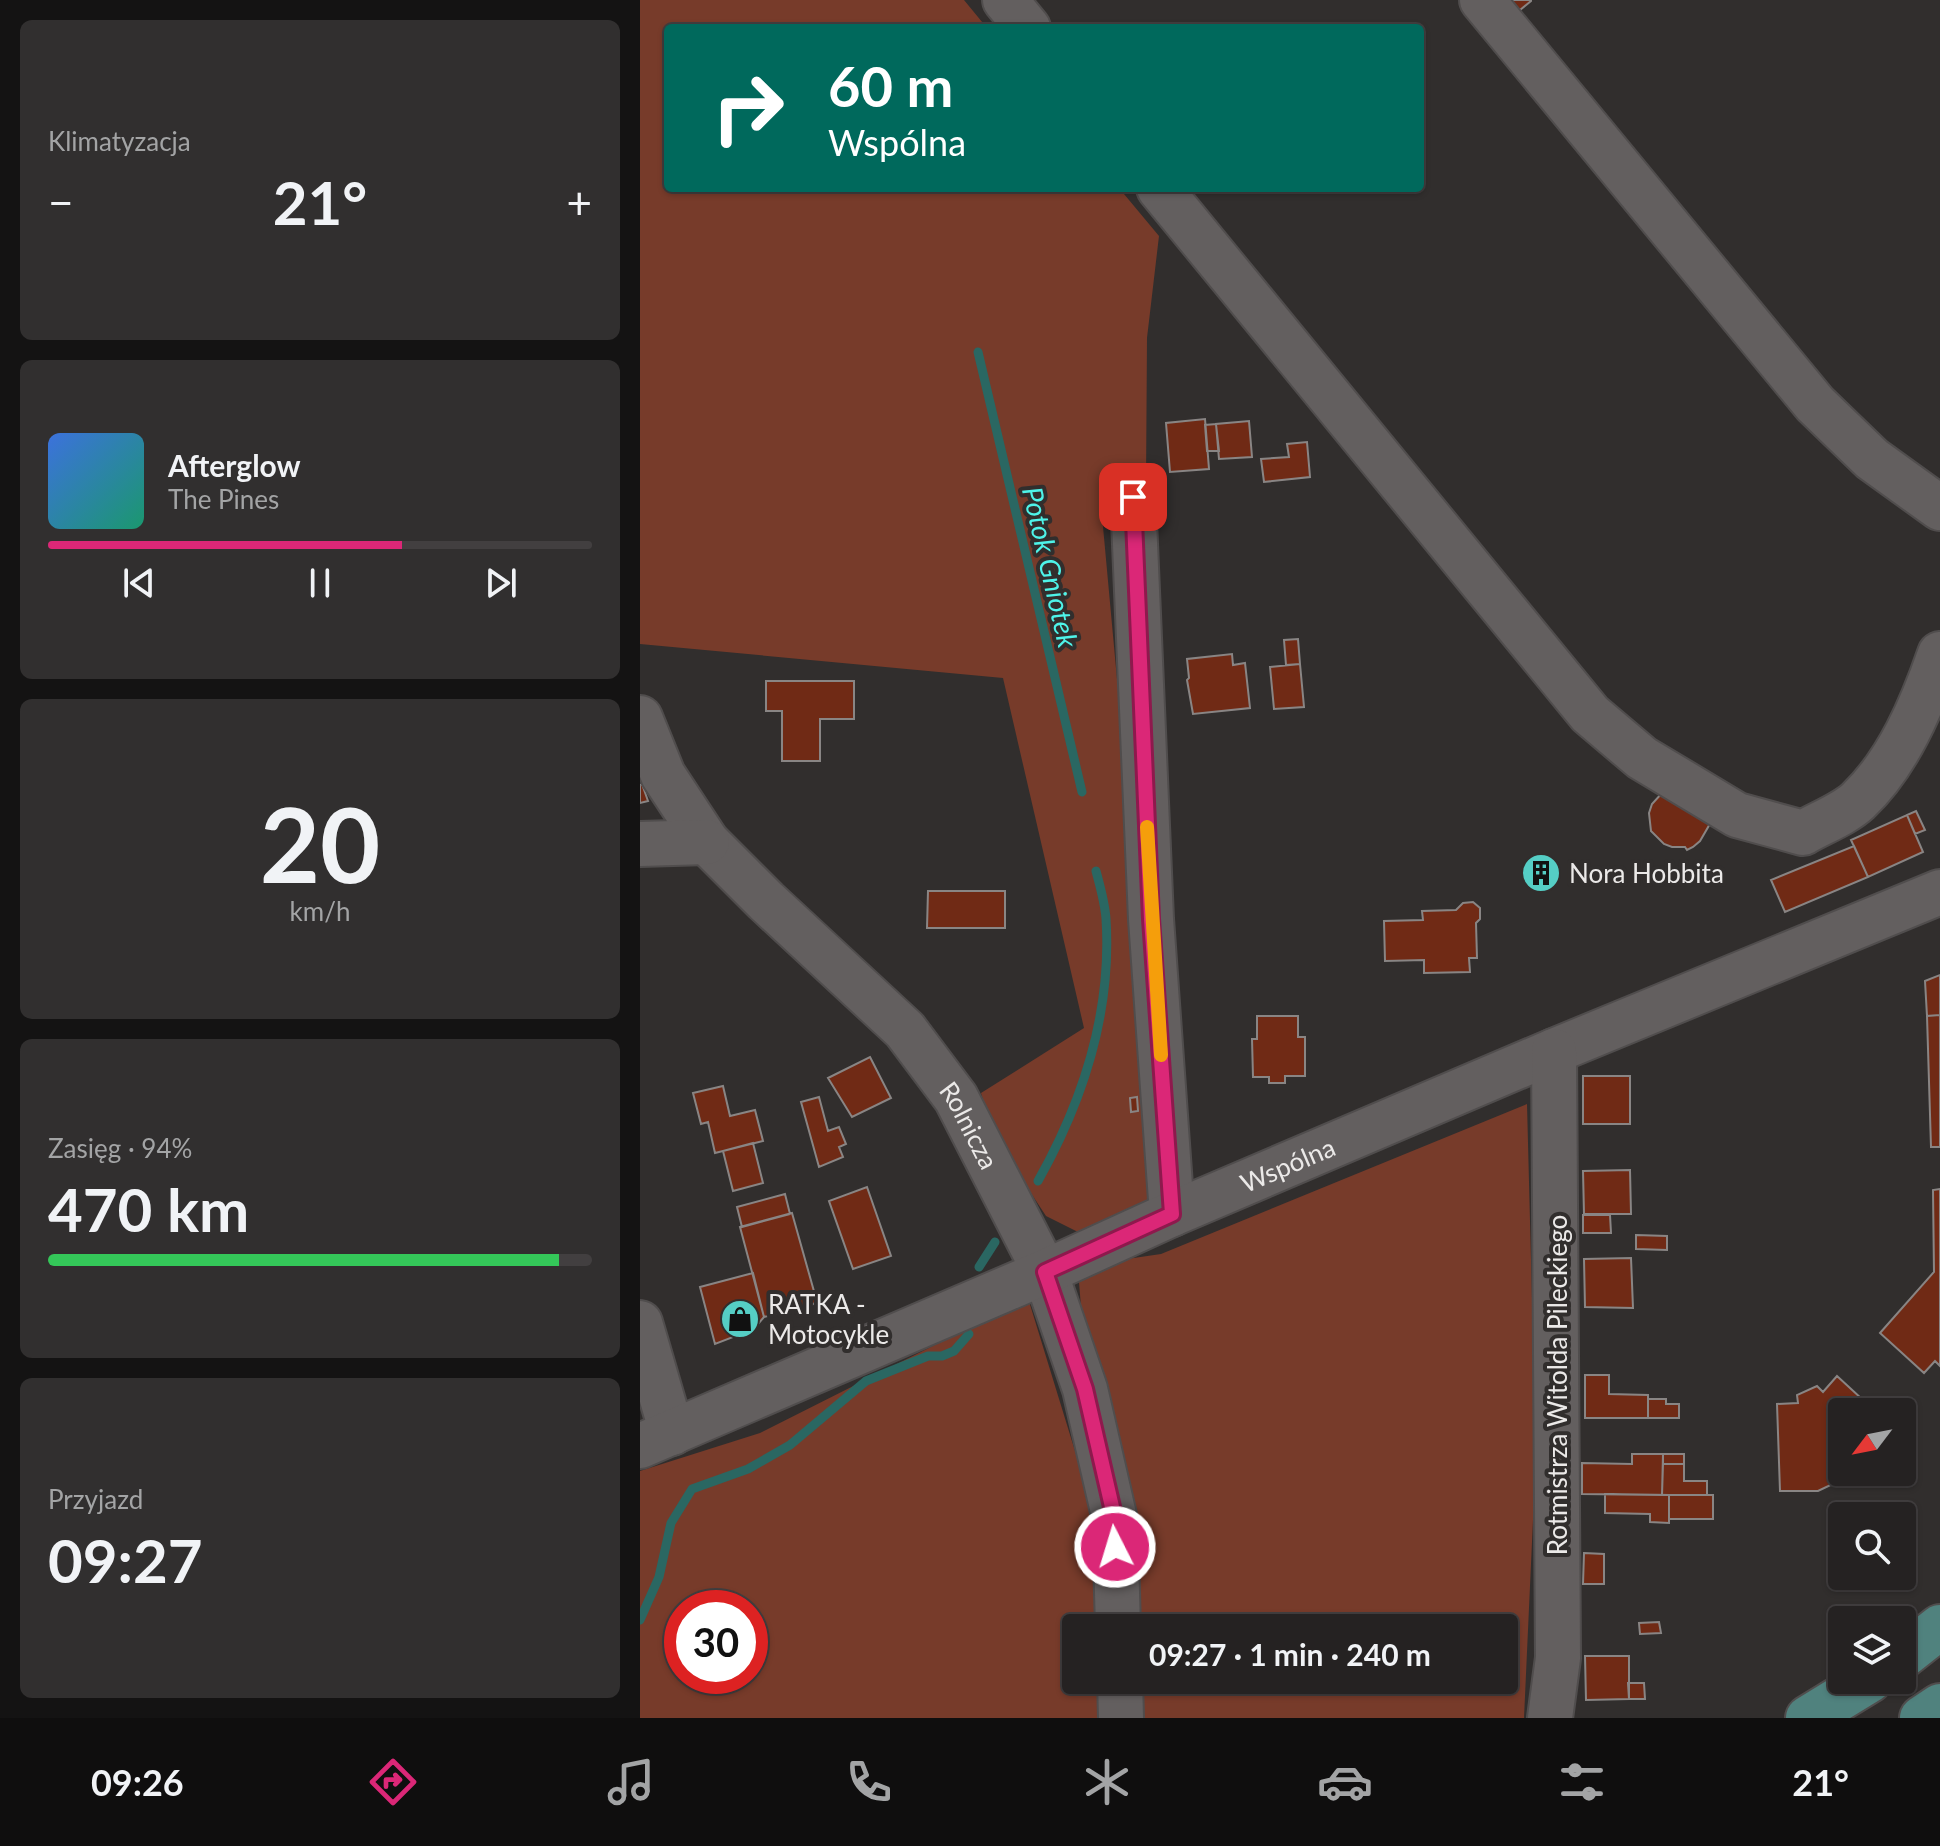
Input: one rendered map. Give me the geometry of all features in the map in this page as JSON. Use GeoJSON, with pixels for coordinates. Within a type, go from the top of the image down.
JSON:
{"type":"FeatureCollection","features":[{"type":"Feature","properties":{"kind":"main road"},"geometry":{"type":"LineString","coordinates":[[1916,1646],[1940,1627]]}},
{"type":"Feature","properties":{"kind":"main road"},"geometry":{"type":"LineString","coordinates":[[1808,1718],[1847,1694]]}},
{"type":"Feature","properties":{"kind":"main road"},"geometry":{"type":"LineString","coordinates":[[1922,1718],[1940,1706]]}},
{"type":"Feature","properties":{"kind":"street"},"geometry":{"type":"LineString","coordinates":[[1005,0],[1025,24]]}},
{"type":"Feature","properties":{"kind":"street"},"geometry":{"type":"LineString","coordinates":[[1482,0],[1815,404],[1872,459],[1940,508]]}},
{"type":"Feature","properties":{"kind":"street"},"geometry":{"type":"LineString","coordinates":[[1162,192],[1590,714],[1642,758],[1710,799],[1737,815],[1803,833],[1857,802],[1894,756],[1926,693],[1940,654]]}},
{"type":"Feature","properties":{"kind":"street"},"geometry":{"type":"LineString","coordinates":[[1133,497],[1151,919],[1172,1214]]}},
{"type":"Feature","properties":{"kind":"street","name":"Rolnicza"},"geometry":{"type":"LineString","coordinates":[[640,718],[663,775],[707,842],[905,1030],[956,1098],[1045,1272],[1085,1389],[1115,1520],[1118,1614]]}},
{"type":"Feature","properties":{"kind":"street"},"geometry":{"type":"LineString","coordinates":[[640,844],[707,842]]}},
{"type":"Feature","properties":{"kind":"street","name":"Wspólna"},"geometry":{"type":"LineString","coordinates":[[656,1440],[1172,1214],[1554,1051],[1940,892]]}},
{"type":"Feature","properties":{"kind":"street","name":"Rotmistrza Witolda Pileckiego"},"geometry":{"type":"LineString","coordinates":[[1550,1718],[1558,1658],[1554,1051]]}},
{"type":"Feature","properties":{"kind":"street"},"geometry":{"type":"LineString","coordinates":[[640,1323],[656,1440]]}},
{"type":"Feature","properties":{"kind":"street"},"geometry":{"type":"LineString","coordinates":[[1120,1694],[1121,1718]]}},
{"type":"Feature","properties":{"kind":"shaded area"},"geometry":{"type":"Polygon","coordinates":[[[640,0],[964,0],[984,24],[664,24],[664,192],[1122,192],[1159,236],[1147,338],[1146,483],[1099,483],[1117,679],[1133,695],[1155,1211],[1080,1233],[1046,1216],[994,1137],[981,1093],[1084,1028],[1003,678],[640,644],[640,0]]]}},
{"type":"Feature","properties":{"kind":"shaded area"},"geometry":{"type":"Polygon","coordinates":[[[1527,1104],[1536,1454],[1524,1718],[1135,1718],[1134,1694],[1518,1694],[1518,1614],[1129,1614],[1083,1332],[1079,1282],[1120,1260],[1161,1254],[1527,1104]]]}},
{"type":"Feature","properties":{"kind":"shaded area"},"geometry":{"type":"Polygon","coordinates":[[[1028,1298],[1091,1503],[1095,1614],[1062,1614],[1062,1694],[1097,1694],[1098,1718],[640,1718],[640,1471],[760,1433],[1028,1298]]]}},
{"type":"Feature","properties":{"kind":"building"},"geometry":{"type":"Polygon","coordinates":[[[1500,0],[1531,1],[1520,10],[1506,7],[1500,0]]]}},
{"type":"Feature","properties":{"kind":"building"},"geometry":{"type":"Polygon","coordinates":[[[1205,419],[1209,469],[1170,472],[1166,423],[1205,419]]]}},
{"type":"Feature","properties":{"kind":"building"},"geometry":{"type":"Polygon","coordinates":[[[1249,421],[1252,457],[1219,459],[1216,424],[1249,421]]]}},
{"type":"Feature","properties":{"kind":"building"},"geometry":{"type":"Polygon","coordinates":[[[1216,424],[1219,451],[1207,451],[1205,425],[1216,424]]]}},
{"type":"Feature","properties":{"kind":"building"},"geometry":{"type":"Polygon","coordinates":[[[1307,442],[1310,477],[1264,482],[1261,459],[1289,457],[1287,444],[1307,442]]]}},
{"type":"Feature","properties":{"kind":"building"},"geometry":{"type":"Polygon","coordinates":[[[1298,639],[1300,664],[1286,665],[1284,640],[1298,639]]]}},
{"type":"Feature","properties":{"kind":"building"},"geometry":{"type":"Polygon","coordinates":[[[1232,654],[1233,665],[1245,663],[1250,708],[1193,714],[1187,659],[1232,654]]]}},
{"type":"Feature","properties":{"kind":"building"},"geometry":{"type":"Polygon","coordinates":[[[1300,664],[1304,707],[1274,709],[1270,667],[1300,664]]]}},
{"type":"Feature","properties":{"kind":"building"},"geometry":{"type":"Polygon","coordinates":[[[766,681],[854,681],[854,719],[820,719],[820,761],[782,761],[782,711],[766,711],[766,681]]]}},
{"type":"Feature","properties":{"kind":"building"},"geometry":{"type":"Polygon","coordinates":[[[640,785],[648,801],[640,803],[640,785]]]}},
{"type":"Feature","properties":{"kind":"building"},"geometry":{"type":"Polygon","coordinates":[[[1662,793],[1711,822],[1693,847],[1687,850],[1664,844],[1651,831],[1649,813],[1662,793]]]}},
{"type":"Feature","properties":{"kind":"building"},"geometry":{"type":"Polygon","coordinates":[[[1916,811],[1925,830],[1915,834],[1907,815],[1916,811]]]}},
{"type":"Feature","properties":{"kind":"building"},"geometry":{"type":"Polygon","coordinates":[[[1907,815],[1923,852],[1868,877],[1851,840],[1907,815]]]}},
{"type":"Feature","properties":{"kind":"building"},"geometry":{"type":"Polygon","coordinates":[[[1854,846],[1868,877],[1785,912],[1771,880],[1854,846]]]}},
{"type":"Feature","properties":{"kind":"building","name":"Nora Hobbita"},"geometry":{"type":"Polygon","coordinates":[[[1539,857],[1552,867],[1553,876],[1548,883],[1523,869],[1529,859],[1539,857]]]}},
{"type":"Feature","properties":{"kind":"building"},"geometry":{"type":"Polygon","coordinates":[[[928,891],[1005,891],[1005,928],[927,928],[928,891]]]}},
{"type":"Feature","properties":{"kind":"building"},"geometry":{"type":"Polygon","coordinates":[[[1473,902],[1480,908],[1480,919],[1476,923],[1477,958],[1469,958],[1470,972],[1424,973],[1424,960],[1385,961],[1384,921],[1423,920],[1422,911],[1456,910],[1463,903],[1473,902]]]}},
{"type":"Feature","properties":{"kind":"building"},"geometry":{"type":"Polygon","coordinates":[[[1940,975],[1940,1015],[1927,1016],[1925,981],[1940,975]]]}},
{"type":"Feature","properties":{"kind":"building"},"geometry":{"type":"Polygon","coordinates":[[[1940,1015],[1940,1147],[1931,1147],[1927,1016],[1940,1015]]]}},
{"type":"Feature","properties":{"kind":"building"},"geometry":{"type":"Polygon","coordinates":[[[1257,1016],[1298,1016],[1298,1037],[1305,1037],[1305,1076],[1285,1076],[1285,1083],[1269,1083],[1269,1077],[1253,1077],[1252,1039],[1257,1039],[1257,1016]]]}},
{"type":"Feature","properties":{"kind":"building"},"geometry":{"type":"Polygon","coordinates":[[[870,1057],[891,1098],[852,1117],[828,1078],[870,1057]]]}},
{"type":"Feature","properties":{"kind":"building"},"geometry":{"type":"Polygon","coordinates":[[[1583,1076],[1630,1076],[1630,1124],[1583,1124],[1583,1076]]]}},
{"type":"Feature","properties":{"kind":"building"},"geometry":{"type":"Polygon","coordinates":[[[723,1086],[730,1116],[755,1110],[763,1141],[715,1153],[708,1122],[701,1124],[693,1093],[723,1086]]]}},
{"type":"Feature","properties":{"kind":"building"},"geometry":{"type":"Polygon","coordinates":[[[819,1097],[828,1131],[839,1127],[846,1144],[839,1147],[843,1157],[819,1167],[801,1102],[819,1097]]]}},
{"type":"Feature","properties":{"kind":"building"},"geometry":{"type":"Polygon","coordinates":[[[1137,1097],[1138,1111],[1131,1112],[1130,1098],[1137,1097]]]}},
{"type":"Feature","properties":{"kind":"building"},"geometry":{"type":"Polygon","coordinates":[[[753,1143],[763,1183],[733,1191],[723,1151],[753,1143]]]}},
{"type":"Feature","properties":{"kind":"building"},"geometry":{"type":"Polygon","coordinates":[[[1630,1170],[1631,1214],[1584,1214],[1583,1171],[1630,1170]]]}},
{"type":"Feature","properties":{"kind":"building"},"geometry":{"type":"Polygon","coordinates":[[[867,1187],[891,1256],[853,1269],[829,1201],[867,1187]]]}},
{"type":"Feature","properties":{"kind":"building"},"geometry":{"type":"Polygon","coordinates":[[[1940,1189],[1940,1366],[1935,1361],[1924,1373],[1880,1333],[1934,1272],[1933,1190],[1940,1189]]]}},
{"type":"Feature","properties":{"kind":"building"},"geometry":{"type":"Polygon","coordinates":[[[785,1194],[790,1214],[742,1227],[737,1207],[785,1194]]]}},
{"type":"Feature","properties":{"kind":"building"},"geometry":{"type":"Polygon","coordinates":[[[792,1213],[817,1302],[804,1309],[764,1317],[740,1227],[792,1213]]]}},
{"type":"Feature","properties":{"kind":"building"},"geometry":{"type":"Polygon","coordinates":[[[1583,1215],[1610,1215],[1611,1233],[1583,1233],[1583,1215]]]}},
{"type":"Feature","properties":{"kind":"building"},"geometry":{"type":"Polygon","coordinates":[[[1636,1235],[1667,1236],[1667,1250],[1636,1249],[1636,1235]]]}},
{"type":"Feature","properties":{"kind":"building"},"geometry":{"type":"Polygon","coordinates":[[[1631,1258],[1633,1308],[1585,1307],[1584,1259],[1631,1258]]]}},
{"type":"Feature","properties":{"kind":"building"},"geometry":{"type":"Polygon","coordinates":[[[753,1273],[764,1317],[754,1329],[715,1344],[700,1287],[753,1273]]]}},
{"type":"Feature","properties":{"kind":"building"},"geometry":{"type":"Polygon","coordinates":[[[1585,1375],[1609,1375],[1609,1394],[1648,1395],[1648,1418],[1585,1418],[1585,1375]]]}},
{"type":"Feature","properties":{"kind":"building"},"geometry":{"type":"Polygon","coordinates":[[[1837,1376],[1861,1398],[1828,1398],[1829,1486],[1818,1491],[1780,1491],[1777,1404],[1798,1403],[1797,1395],[1817,1386],[1823,1392],[1837,1376]]]}},
{"type":"Feature","properties":{"kind":"building"},"geometry":{"type":"Polygon","coordinates":[[[1648,1399],[1666,1399],[1666,1404],[1679,1404],[1679,1418],[1648,1418],[1648,1399]]]}},
{"type":"Feature","properties":{"kind":"building"},"geometry":{"type":"Polygon","coordinates":[[[1632,1454],[1663,1454],[1662,1495],[1582,1494],[1582,1463],[1632,1464],[1632,1454]]]}},
{"type":"Feature","properties":{"kind":"building"},"geometry":{"type":"Polygon","coordinates":[[[1663,1454],[1684,1454],[1684,1464],[1663,1464],[1663,1454]]]}},
{"type":"Feature","properties":{"kind":"building"},"geometry":{"type":"Polygon","coordinates":[[[1663,1464],[1684,1464],[1684,1481],[1707,1481],[1707,1495],[1662,1495],[1663,1464]]]}},
{"type":"Feature","properties":{"kind":"building"},"geometry":{"type":"Polygon","coordinates":[[[1605,1494],[1669,1495],[1669,1523],[1650,1522],[1650,1514],[1605,1513],[1605,1494]]]}},
{"type":"Feature","properties":{"kind":"building"},"geometry":{"type":"Polygon","coordinates":[[[1669,1495],[1713,1495],[1713,1519],[1669,1519],[1669,1495]]]}},
{"type":"Feature","properties":{"kind":"building"},"geometry":{"type":"Polygon","coordinates":[[[1584,1553],[1604,1554],[1604,1584],[1583,1584],[1584,1553]]]}},
{"type":"Feature","properties":{"kind":"building"},"geometry":{"type":"Polygon","coordinates":[[[1659,1622],[1661,1633],[1640,1634],[1639,1623],[1659,1622]]]}},
{"type":"Feature","properties":{"kind":"building"},"geometry":{"type":"Polygon","coordinates":[[[1585,1656],[1629,1656],[1629,1699],[1586,1700],[1585,1656]]]}},
{"type":"Feature","properties":{"kind":"building"},"geometry":{"type":"Polygon","coordinates":[[[1628,1683],[1644,1683],[1645,1699],[1629,1699],[1628,1683]]]}},
{"type":"Feature","properties":{"kind":"waterway","name":"Potok Gniotek"},"geometry":{"type":"LineString","coordinates":[[978,352],[1082,792]]}},
{"type":"Feature","properties":{"kind":"waterway","name":"Potok Gniotek"},"geometry":{"type":"LineString","coordinates":[[1038,1181],[1081,1087],[1099,1022],[1107,954],[1106,919],[1096,871]]}},
{"type":"Feature","properties":{"kind":"waterway","name":"Potok Gniotek"},"geometry":{"type":"LineString","coordinates":[[979,1267],[995,1242]]}},
{"type":"Feature","properties":{"kind":"waterway","name":"Potok Gniotek"},"geometry":{"type":"LineString","coordinates":[[640,1620],[659,1577],[671,1523],[692,1489],[748,1469],[790,1445],[866,1381],[928,1356],[942,1356],[954,1351],[969,1334]]}},
{"type":"Feature","properties":{"kind":"slow traffic"},"geometry":{"type":"LineString","coordinates":[[1147,827],[1161,1055]]}},
{"type":"Feature","properties":{"kind":"place","name":"Nora Hobbita"},"geometry":{"type":"Point","coordinates":[1541,873]}},
{"type":"Feature","properties":{"kind":"place","name":"RATKA - Motocykle"},"geometry":{"type":"Point","coordinates":[740,1319]}},
{"type":"Feature","properties":{"kind":"route"},"geometry":{"type":"LineString","coordinates":[[1115,1547],[1115,1520],[1085,1389],[1045,1272],[1172,1214],[1151,919],[1133,497]]}}]}
